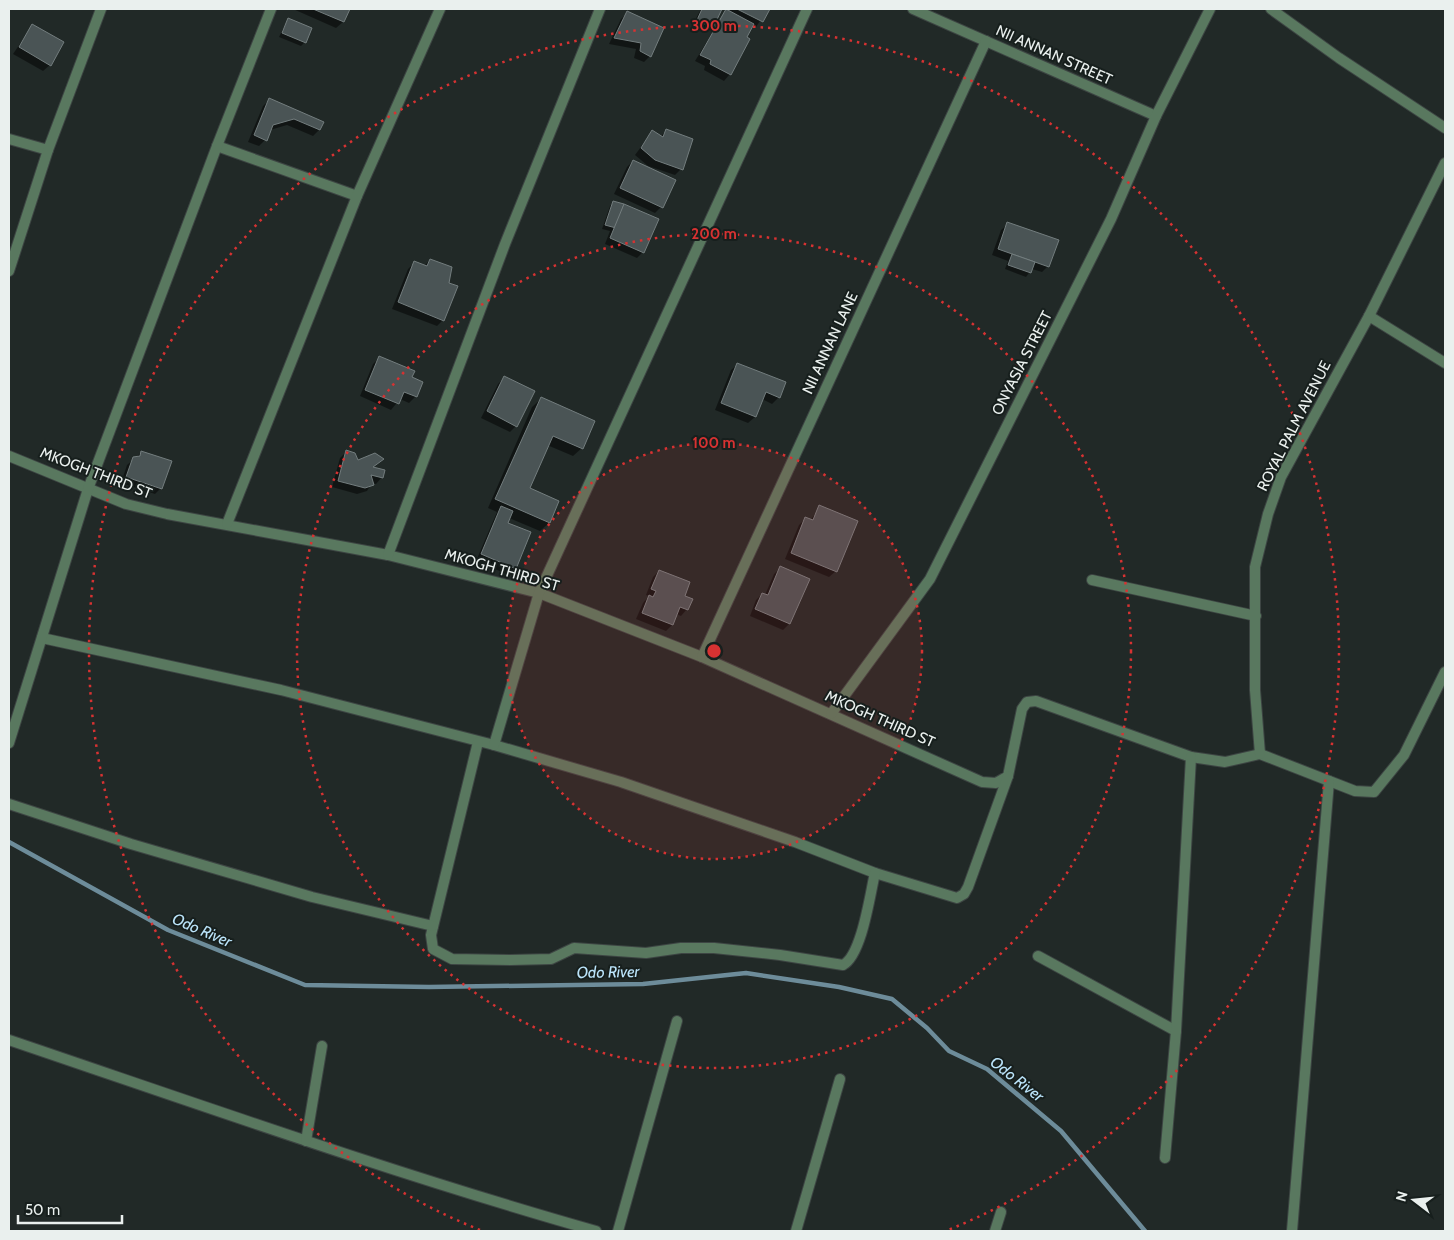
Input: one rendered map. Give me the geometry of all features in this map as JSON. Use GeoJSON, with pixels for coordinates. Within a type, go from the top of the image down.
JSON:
{"type":"FeatureCollection","features":[{"type":"Feature","properties":{"kind":"street"},"geometry":{"type":"LineString","coordinates":[[9,271],[48,150],[101,9]]}},
{"type":"Feature","properties":{"kind":"street"},"geometry":{"type":"LineString","coordinates":[[9,744],[88,489],[217,146],[271,9]]}},
{"type":"Feature","properties":{"kind":"street"},"geometry":{"type":"LineString","coordinates":[[227,524],[357,196],[440,9]]}},
{"type":"Feature","properties":{"kind":"street"},"geometry":{"type":"LineString","coordinates":[[388,554],[505,244],[600,9]]}},
{"type":"Feature","properties":{"kind":"street"},"geometry":{"type":"LineString","coordinates":[[494,745],[539,593],[807,9]]}},
{"type":"Feature","properties":{"kind":"street","name":"NII ANNAN STREET"},"geometry":{"type":"LineString","coordinates":[[913,9],[1156,116]]}},
{"type":"Feature","properties":{"kind":"street","name":"ONYASIA STREET"},"geometry":{"type":"LineString","coordinates":[[830,714],[930,579],[1111,219],[1156,116],[1210,9]]}},
{"type":"Feature","properties":{"kind":"street"},"geometry":{"type":"LineString","coordinates":[[1271,9],[1339,58],[1445,128]]}},
{"type":"Feature","properties":{"kind":"street","name":"NII ANNAN LANE"},"geometry":{"type":"LineString","coordinates":[[702,657],[986,42]]}},
{"type":"Feature","properties":{"kind":"street"},"geometry":{"type":"LineString","coordinates":[[9,139],[48,150]]}},
{"type":"Feature","properties":{"kind":"street"},"geometry":{"type":"LineString","coordinates":[[217,146],[357,196]]}},
{"type":"Feature","properties":{"kind":"street","name":"ROYAL PALM AVENUE"},"geometry":{"type":"LineString","coordinates":[[1260,754],[1255,690],[1256,567],[1268,514],[1281,478],[1369,316],[1445,163]]}},
{"type":"Feature","properties":{"kind":"street"},"geometry":{"type":"LineString","coordinates":[[1369,316],[1445,363]]}},
{"type":"Feature","properties":{"kind":"street","name":"MKOGH THIRD ST"},"geometry":{"type":"LineString","coordinates":[[9,456],[126,504],[167,514],[388,554],[539,593],[702,657],[982,782],[996,783],[1008,776]]}},
{"type":"Feature","properties":{"kind":"street"},"geometry":{"type":"LineString","coordinates":[[1092,580],[1256,616]]}},
{"type":"Feature","properties":{"kind":"street"},"geometry":{"type":"LineString","coordinates":[[42,638],[280,690],[494,745],[621,782],[795,842],[875,873],[957,898],[964,894],[1008,776],[1022,709],[1028,702],[1036,701],[1191,757],[1224,762],[1260,754],[1355,791],[1374,792],[1404,754],[1445,672]]}},
{"type":"Feature","properties":{"kind":"street"},"geometry":{"type":"LineString","coordinates":[[478,742],[431,935],[433,949],[452,960],[551,959],[574,948],[646,952],[681,948],[706,948],[780,955],[843,965],[851,958],[858,945],[875,873]]}},
{"type":"Feature","properties":{"kind":"street"},"geometry":{"type":"LineString","coordinates":[[1165,1158],[1176,1032],[1191,757]]}},
{"type":"Feature","properties":{"kind":"street"},"geometry":{"type":"LineString","coordinates":[[1292,1231],[1329,781]]}},
{"type":"Feature","properties":{"kind":"street"},"geometry":{"type":"LineString","coordinates":[[9,804],[131,844],[312,897],[434,926]]}},
{"type":"Feature","properties":{"kind":"street"},"geometry":{"type":"LineString","coordinates":[[1038,956],[1176,1032]]}},
{"type":"Feature","properties":{"kind":"street"},"geometry":{"type":"LineString","coordinates":[[618,1231],[677,1021]]}},
{"type":"Feature","properties":{"kind":"street"},"geometry":{"type":"LineString","coordinates":[[9,1040],[306,1141],[499,1204],[596,1231]]}},
{"type":"Feature","properties":{"kind":"street"},"geometry":{"type":"LineString","coordinates":[[306,1141],[322,1046]]}},
{"type":"Feature","properties":{"kind":"street"},"geometry":{"type":"LineString","coordinates":[[796,1231],[840,1079]]}},
{"type":"Feature","properties":{"kind":"street"},"geometry":{"type":"LineString","coordinates":[[995,1231],[1001,1212]]}},
{"type":"Feature","properties":{"kind":"building"},"geometry":{"type":"Polygon","coordinates":[[[313,9],[350,9],[344,22],[313,9]]]}},
{"type":"Feature","properties":{"kind":"building"},"geometry":{"type":"Polygon","coordinates":[[[702,9],[722,9],[713,28],[697,20],[702,9]]]}},
{"type":"Feature","properties":{"kind":"building"},"geometry":{"type":"Polygon","coordinates":[[[726,9],[754,24],[747,37],[750,39],[731,75],[710,64],[711,60],[700,55],[726,9]]]}},
{"type":"Feature","properties":{"kind":"building"},"geometry":{"type":"Polygon","coordinates":[[[737,9],[770,9],[763,22],[737,9]]]}},
{"type":"Feature","properties":{"kind":"building"},"geometry":{"type":"Polygon","coordinates":[[[627,11],[664,28],[651,57],[640,51],[641,43],[614,38],[627,11]]]}},
{"type":"Feature","properties":{"kind":"building"},"geometry":{"type":"Polygon","coordinates":[[[288,18],[312,28],[306,43],[282,33],[288,18]]]}},
{"type":"Feature","properties":{"kind":"building"},"geometry":{"type":"Polygon","coordinates":[[[32,24],[64,42],[51,66],[19,47],[32,24]]]}},
{"type":"Feature","properties":{"kind":"building"},"geometry":{"type":"Polygon","coordinates":[[[269,98],[324,122],[320,130],[294,119],[273,125],[267,141],[254,135],[269,98]]]}},
{"type":"Feature","properties":{"kind":"building"},"geometry":{"type":"Polygon","coordinates":[[[666,129],[693,139],[683,170],[655,160],[641,148],[652,130],[663,137],[666,129]]]}},
{"type":"Feature","properties":{"kind":"building"},"geometry":{"type":"Polygon","coordinates":[[[633,160],[676,180],[663,208],[620,188],[633,160]]]}},
{"type":"Feature","properties":{"kind":"building"},"geometry":{"type":"Polygon","coordinates":[[[613,201],[624,204],[616,228],[605,225],[613,201]]]}},
{"type":"Feature","properties":{"kind":"building"},"geometry":{"type":"Polygon","coordinates":[[[624,204],[659,219],[644,253],[610,238],[624,204]]]}},
{"type":"Feature","properties":{"kind":"building"},"geometry":{"type":"Polygon","coordinates":[[[1007,222],[1059,240],[1049,267],[998,249],[1007,222]]]}},
{"type":"Feature","properties":{"kind":"building"},"geometry":{"type":"Polygon","coordinates":[[[1012,254],[1035,262],[1031,273],[1008,265],[1012,254]]]}},
{"type":"Feature","properties":{"kind":"building"},"geometry":{"type":"Polygon","coordinates":[[[430,259],[452,267],[449,283],[458,286],[444,321],[398,302],[414,261],[427,266],[430,259]]]}},
{"type":"Feature","properties":{"kind":"building"},"geometry":{"type":"Polygon","coordinates":[[[379,356],[415,371],[412,377],[423,382],[417,397],[404,392],[399,404],[365,390],[379,356]]]}},
{"type":"Feature","properties":{"kind":"building"},"geometry":{"type":"Polygon","coordinates":[[[737,363],[786,382],[780,398],[766,392],[756,417],[721,403],[737,363]]]}},
{"type":"Feature","properties":{"kind":"building"},"geometry":{"type":"Polygon","coordinates":[[[504,376],[535,391],[517,427],[487,411],[504,376]]]}},
{"type":"Feature","properties":{"kind":"building"},"geometry":{"type":"Polygon","coordinates":[[[541,397],[595,421],[583,449],[553,436],[530,488],[559,501],[550,523],[495,499],[541,397]]]}},
{"type":"Feature","properties":{"kind":"building"},"geometry":{"type":"Polygon","coordinates":[[[346,450],[355,453],[358,460],[375,453],[384,459],[373,467],[385,470],[383,478],[371,475],[374,485],[365,488],[338,481],[346,450]]]}},
{"type":"Feature","properties":{"kind":"building"},"geometry":{"type":"Polygon","coordinates":[[[141,451],[172,461],[162,489],[126,477],[133,457],[140,456],[141,451]]]}},
{"type":"Feature","properties":{"kind":"building"},"geometry":{"type":"Polygon","coordinates":[[[819,505],[858,521],[837,572],[791,553],[805,517],[813,520],[819,505]]]}},
{"type":"Feature","properties":{"kind":"building"},"geometry":{"type":"Polygon","coordinates":[[[501,506],[513,511],[508,523],[531,532],[516,569],[481,554],[501,506]]]}},
{"type":"Feature","properties":{"kind":"building"},"geometry":{"type":"Polygon","coordinates":[[[780,566],[810,579],[790,624],[755,609],[762,593],[768,595],[780,566]]]}},
{"type":"Feature","properties":{"kind":"building"},"geometry":{"type":"Polygon","coordinates":[[[659,570],[690,582],[685,596],[693,599],[688,610],[680,607],[673,625],[642,613],[649,595],[653,597],[656,591],[651,589],[659,570]]]}},
{"type":"Feature","properties":{"kind":"waterway","name":"Odo River"},"geometry":{"type":"LineString","coordinates":[[9,842],[168,930],[305,985],[429,987],[643,984],[746,973],[839,987],[892,999],[927,1028],[949,1051],[987,1069],[1061,1131],[1145,1231]]}}]}
